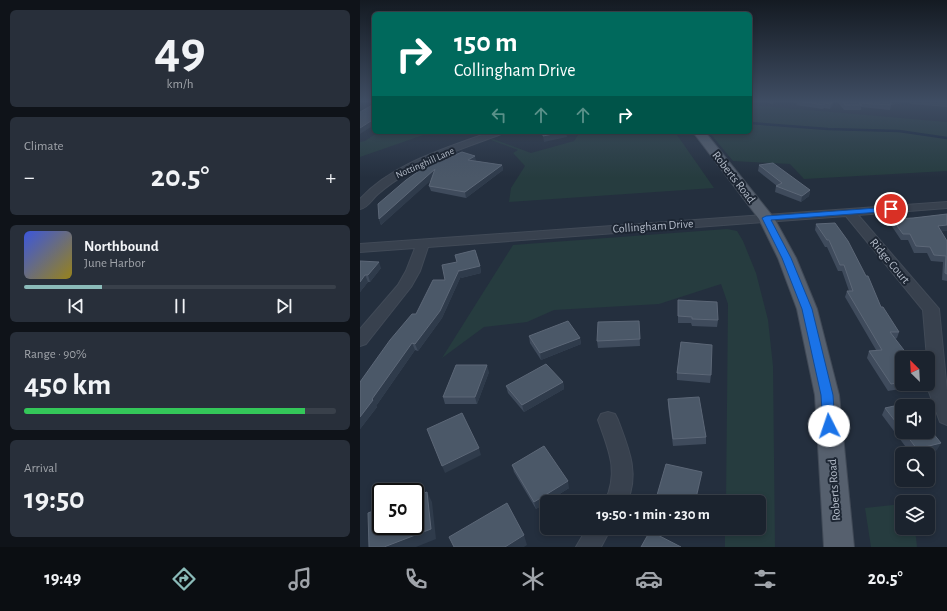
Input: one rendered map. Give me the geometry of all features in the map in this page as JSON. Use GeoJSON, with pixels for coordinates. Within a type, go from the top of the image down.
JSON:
{"type":"FeatureCollection","features":[{"type":"Feature","properties":{"kind":"main road","name":"Roberts Road"},"geometry":{"type":"LineString","coordinates":[[701,134],[766,218],[786,258],[807,309],[827,395],[838,547]]}},
{"type":"Feature","properties":{"kind":"street","name":"Nottinghill Lane"},"geometry":{"type":"LineString","coordinates":[[360,206],[380,186],[398,174],[493,134]]}},
{"type":"Feature","properties":{"kind":"street","name":"Collingham Drive"},"geometry":{"type":"LineString","coordinates":[[360,248],[947,205]]}},
{"type":"Feature","properties":{"kind":"street","name":"Ridge Court"},"geometry":{"type":"LineString","coordinates":[[849,212],[931,309],[938,392],[947,417]]}},
{"type":"Feature","properties":{"kind":"street"},"geometry":{"type":"LineString","coordinates":[[360,340],[404,287],[413,271],[423,243]]}},
{"type":"Feature","properties":{"kind":"street"},"geometry":{"type":"LineString","coordinates":[[608,420],[624,467],[620,495]]}},
{"type":"Feature","properties":{"kind":"street"},"geometry":{"type":"LineString","coordinates":[[588,547],[596,535]]}},
{"type":"Feature","properties":{"kind":"green space"},"geometry":{"type":"Polygon","coordinates":[[[752,127],[947,127],[947,171],[804,179],[790,164],[733,161],[711,134],[752,134],[752,127]]]}},
{"type":"Feature","properties":{"kind":"green space"},"geometry":{"type":"Polygon","coordinates":[[[375,134],[426,134],[360,157],[360,142],[365,141],[375,134]]]}},
{"type":"Feature","properties":{"kind":"green space"},"geometry":{"type":"Polygon","coordinates":[[[579,134],[676,134],[714,188],[509,202],[511,188],[525,166],[513,153],[518,150],[491,140],[493,139],[531,153],[574,141],[579,134]]]}},
{"type":"Feature","properties":{"kind":"green space"},"geometry":{"type":"Polygon","coordinates":[[[727,229],[737,231],[743,241],[756,273],[768,320],[773,366],[775,547],[725,547],[725,535],[766,535],[766,495],[726,495],[728,304],[721,284],[659,304],[554,310],[527,322],[484,327],[442,358],[513,245],[727,229]]]}},
{"type":"Feature","properties":{"kind":"green space"},"geometry":{"type":"Polygon","coordinates":[[[895,505],[895,535],[916,535],[917,547],[871,547],[865,508],[895,505]]]}},
{"type":"Feature","properties":{"kind":"building"},"geometry":{"type":"Polygon","coordinates":[[[462,152],[475,156],[468,160],[502,165],[465,192],[429,186],[435,169],[379,219],[378,204],[406,180],[436,159],[439,162],[462,152]]]}},
{"type":"Feature","properties":{"kind":"building"},"geometry":{"type":"Polygon","coordinates":[[[773,163],[810,190],[802,196],[776,186],[782,183],[759,165],[773,163]]]}},
{"type":"Feature","properties":{"kind":"building"},"geometry":{"type":"Polygon","coordinates":[[[947,214],[947,225],[938,226],[947,241],[947,274],[945,273],[946,256],[934,255],[930,247],[916,246],[910,234],[903,234],[892,219],[947,214]]]}},
{"type":"Feature","properties":{"kind":"building"},"geometry":{"type":"Polygon","coordinates":[[[835,223],[848,241],[866,276],[868,276],[881,307],[883,307],[899,332],[890,332],[905,351],[895,351],[895,383],[891,384],[869,351],[882,350],[847,291],[853,291],[844,265],[840,265],[829,240],[827,240],[816,224],[835,223]]]}},
{"type":"Feature","properties":{"kind":"building"},"geometry":{"type":"Polygon","coordinates":[[[475,250],[480,266],[459,270],[440,311],[415,344],[412,343],[360,417],[360,382],[390,340],[412,314],[416,314],[433,280],[445,280],[442,265],[457,262],[455,255],[475,250]]]}},
{"type":"Feature","properties":{"kind":"building"},"geometry":{"type":"Polygon","coordinates":[[[360,261],[379,262],[360,282],[360,261]]]}},
{"type":"Feature","properties":{"kind":"building"},"geometry":{"type":"Polygon","coordinates":[[[678,300],[717,302],[718,320],[692,319],[692,317],[678,316],[678,300]]]}},
{"type":"Feature","properties":{"kind":"building"},"geometry":{"type":"Polygon","coordinates":[[[568,321],[580,338],[540,353],[529,336],[568,321]]]}},
{"type":"Feature","properties":{"kind":"building"},"geometry":{"type":"Polygon","coordinates":[[[639,321],[640,339],[597,341],[598,322],[639,321]]]}},
{"type":"Feature","properties":{"kind":"building"},"geometry":{"type":"Polygon","coordinates":[[[681,342],[712,345],[711,375],[677,373],[681,342]]]}},
{"type":"Feature","properties":{"kind":"building"},"geometry":{"type":"Polygon","coordinates":[[[546,364],[563,382],[522,405],[506,386],[546,364]]]}},
{"type":"Feature","properties":{"kind":"building"},"geometry":{"type":"Polygon","coordinates":[[[456,365],[487,365],[475,397],[443,397],[456,365]]]}},
{"type":"Feature","properties":{"kind":"building"},"geometry":{"type":"Polygon","coordinates":[[[699,397],[706,437],[673,439],[668,399],[699,397]]]}},
{"type":"Feature","properties":{"kind":"building"},"geometry":{"type":"Polygon","coordinates":[[[895,406],[895,421],[885,408],[895,406]]]}},
{"type":"Feature","properties":{"kind":"building"},"geometry":{"type":"Polygon","coordinates":[[[462,413],[479,448],[442,466],[427,429],[462,413]]]}},
{"type":"Feature","properties":{"kind":"building"},"geometry":{"type":"Polygon","coordinates":[[[935,436],[941,443],[925,447],[915,447],[909,439],[935,439],[935,436]]]}},
{"type":"Feature","properties":{"kind":"building"},"geometry":{"type":"Polygon","coordinates":[[[544,446],[568,481],[545,495],[540,495],[540,498],[534,502],[512,465],[544,446]]]}},
{"type":"Feature","properties":{"kind":"building"},"geometry":{"type":"Polygon","coordinates":[[[666,464],[702,472],[697,495],[657,495],[666,464]]]}},
{"type":"Feature","properties":{"kind":"building"},"geometry":{"type":"Polygon","coordinates":[[[427,492],[431,529],[424,532],[424,493],[427,492]]]}},
{"type":"Feature","properties":{"kind":"building"},"geometry":{"type":"Polygon","coordinates":[[[507,503],[524,535],[505,547],[454,547],[449,537],[507,503]]]}},
{"type":"Feature","properties":{"kind":"building"},"geometry":{"type":"Polygon","coordinates":[[[372,511],[372,535],[415,535],[384,547],[369,547],[368,513],[372,511]]]}},
{"type":"Feature","properties":{"kind":"building"},"geometry":{"type":"Polygon","coordinates":[[[648,535],[658,535],[681,547],[641,547],[648,535]]]}},
{"type":"Feature","properties":{"kind":"waterway"},"geometry":{"type":"LineString","coordinates":[[796,127],[899,131],[947,138]]}},
{"type":"Feature","properties":{"kind":"route"},"geometry":{"type":"LineString","coordinates":[[829,426],[827,395],[807,309],[786,258],[766,218],[891,209]]}}]}
